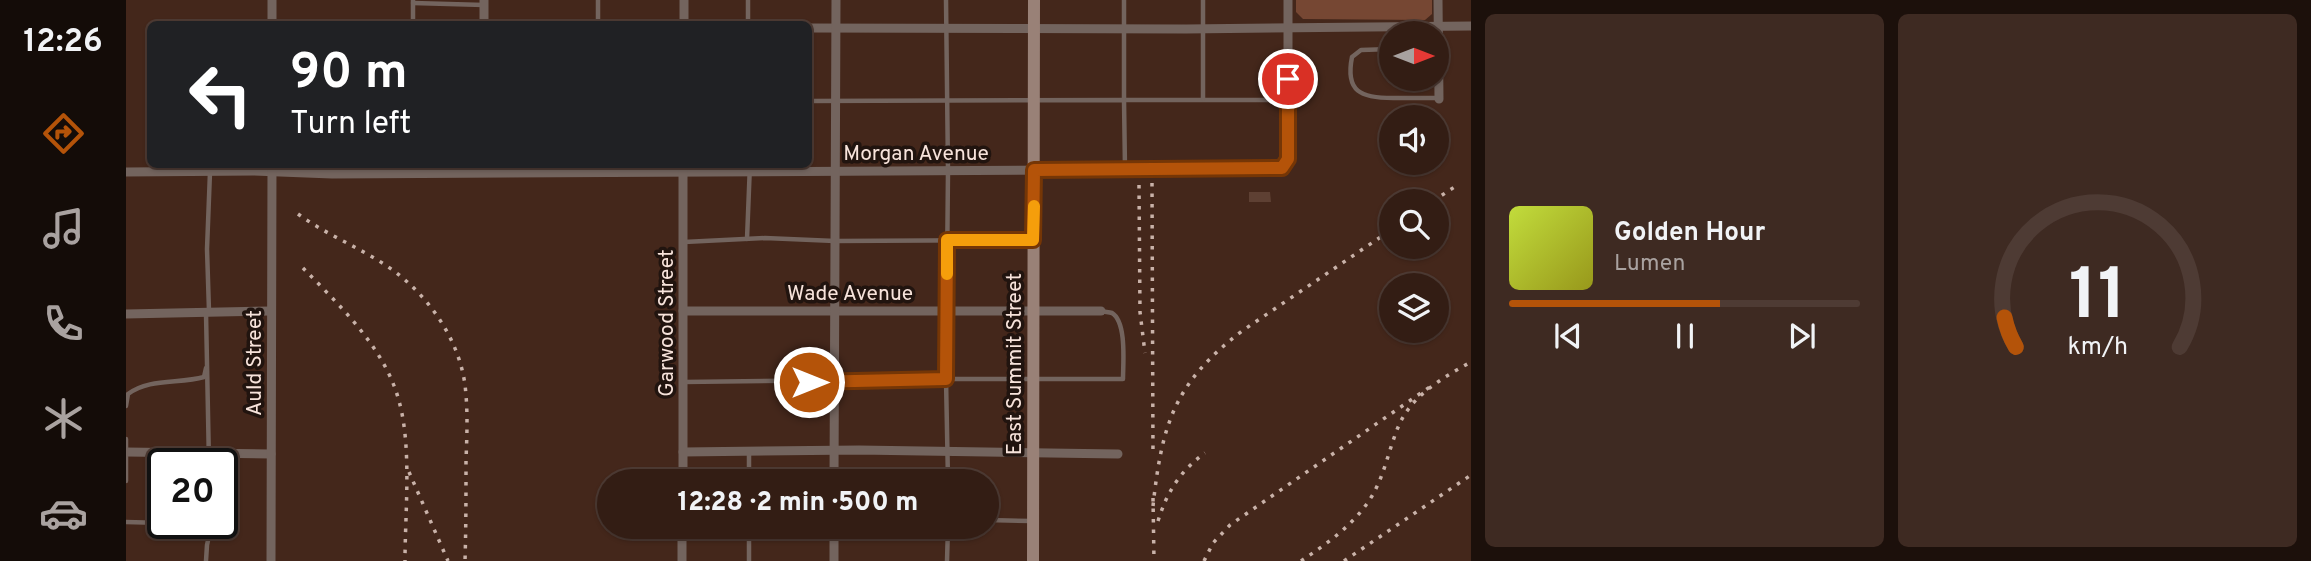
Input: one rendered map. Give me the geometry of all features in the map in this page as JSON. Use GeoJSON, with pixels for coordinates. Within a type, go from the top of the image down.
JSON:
{"type":"FeatureCollection","features":[{"type":"Feature","properties":{"kind":"street"},"geometry":{"type":"LineString","coordinates":[[272,0],[272,21]]}},
{"type":"Feature","properties":{"kind":"street"},"geometry":{"type":"LineString","coordinates":[[684,0],[684,21]]}},
{"type":"Feature","properties":{"kind":"street"},"geometry":{"type":"LineString","coordinates":[[834,469],[836,0]]}},
{"type":"Feature","properties":{"kind":"street","name":"East Summit Street"},"geometry":{"type":"LineString","coordinates":[[1033,561],[1034,0]]}},
{"type":"Feature","properties":{"kind":"street"},"geometry":{"type":"LineString","coordinates":[[1288,0],[1288,100]]}},
{"type":"Feature","properties":{"kind":"street"},"geometry":{"type":"LineString","coordinates":[[1438,0],[1438,21]]}},
{"type":"Feature","properties":{"kind":"street"},"geometry":{"type":"LineString","coordinates":[[484,3],[484,21]]}},
{"type":"Feature","properties":{"kind":"street"},"geometry":{"type":"LineString","coordinates":[[1449,26],[1471,26]]}},
{"type":"Feature","properties":{"kind":"street"},"geometry":{"type":"LineString","coordinates":[[812,28],[1379,27]]}},
{"type":"Feature","properties":{"kind":"street"},"geometry":{"type":"LineString","coordinates":[[1439,91],[1439,98]]}},
{"type":"Feature","properties":{"kind":"street","name":"Morgan Avenue"},"geometry":{"type":"LineString","coordinates":[[126,172],[210,172],[272,168],[750,168],[835,171],[1275,169],[1286,165],[1288,159],[1288,100]]}},
{"type":"Feature","properties":{"kind":"street","name":"Auld Street"},"geometry":{"type":"LineString","coordinates":[[271,561],[272,168]]}},
{"type":"Feature","properties":{"kind":"street","name":"Garwood Street"},"geometry":{"type":"LineString","coordinates":[[682,469],[683,168]]}},
{"type":"Feature","properties":{"kind":"street"},"geometry":{"type":"LineString","coordinates":[[126,314],[271,311]]}},
{"type":"Feature","properties":{"kind":"street","name":"Wade Avenue"},"geometry":{"type":"LineString","coordinates":[[683,311],[1101,311]]}},
{"type":"Feature","properties":{"kind":"street"},"geometry":{"type":"LineString","coordinates":[[683,452],[948,451],[1118,454]]}},
{"type":"Feature","properties":{"kind":"street"},"geometry":{"type":"LineString","coordinates":[[126,452],[147,452]]}},
{"type":"Feature","properties":{"kind":"street"},"geometry":{"type":"LineString","coordinates":[[238,453],[271,454]]}},
{"type":"Feature","properties":{"kind":"street"},"geometry":{"type":"LineString","coordinates":[[682,539],[682,561]]}},
{"type":"Feature","properties":{"kind":"street"},"geometry":{"type":"LineString","coordinates":[[834,539],[834,561]]}},
{"type":"Feature","properties":{"kind":"lane"},"geometry":{"type":"LineString","coordinates":[[598,0],[598,21]]}},
{"type":"Feature","properties":{"kind":"lane"},"geometry":{"type":"LineString","coordinates":[[748,0],[748,21]]}},
{"type":"Feature","properties":{"kind":"lane"},"geometry":{"type":"LineString","coordinates":[[946,0],[948,469]]}},
{"type":"Feature","properties":{"kind":"lane"},"geometry":{"type":"LineString","coordinates":[[1124,0],[1125,169]]}},
{"type":"Feature","properties":{"kind":"lane"},"geometry":{"type":"LineString","coordinates":[[1203,0],[1203,99]]}},
{"type":"Feature","properties":{"kind":"lane"},"geometry":{"type":"LineString","coordinates":[[413,21],[413,2],[484,3]]}},
{"type":"Feature","properties":{"kind":"lane"},"geometry":{"type":"LineString","coordinates":[[1379,49],[1356,52],[1352,57],[1353,87],[1362,95],[1370,98],[1439,98]]}},
{"type":"Feature","properties":{"kind":"lane"},"geometry":{"type":"LineString","coordinates":[[812,101],[1288,100]]}},
{"type":"Feature","properties":{"kind":"lane"},"geometry":{"type":"LineString","coordinates":[[747,239],[750,168]]}},
{"type":"Feature","properties":{"kind":"lane"},"geometry":{"type":"LineString","coordinates":[[209,448],[207,249],[210,172]]}},
{"type":"Feature","properties":{"kind":"lane"},"geometry":{"type":"LineString","coordinates":[[683,243],[747,239],[1033,240]]}},
{"type":"Feature","properties":{"kind":"lane"},"geometry":{"type":"LineString","coordinates":[[683,382],[1123,379],[1123,342],[1119,322],[1113,314],[1101,311]]}},
{"type":"Feature","properties":{"kind":"lane"},"geometry":{"type":"LineString","coordinates":[[126,406],[128,394],[138,387],[204,377],[208,364]]}},
{"type":"Feature","properties":{"kind":"lane"},"geometry":{"type":"LineString","coordinates":[[126,439],[126,481]]}},
{"type":"Feature","properties":{"kind":"lane"},"geometry":{"type":"LineString","coordinates":[[749,451],[749,469]]}},
{"type":"Feature","properties":{"kind":"lane"},"geometry":{"type":"LineString","coordinates":[[999,520],[1033,521]]}},
{"type":"Feature","properties":{"kind":"lane"},"geometry":{"type":"LineString","coordinates":[[126,522],[147,523]]}},
{"type":"Feature","properties":{"kind":"lane"},"geometry":{"type":"LineString","coordinates":[[206,561],[208,539]]}},
{"type":"Feature","properties":{"kind":"lane"},"geometry":{"type":"LineString","coordinates":[[748,561],[749,539]]}},
{"type":"Feature","properties":{"kind":"lane"},"geometry":{"type":"LineString","coordinates":[[947,561],[948,539]]}},
{"type":"Feature","properties":{"kind":"shaded area"},"geometry":{"type":"Polygon","coordinates":[[[1296,0],[1432,0],[1432,14],[1425,20],[1303,19],[1296,12],[1296,0]]]}},
{"type":"Feature","properties":{"kind":"building"},"geometry":{"type":"Polygon","coordinates":[[[1249,192],[1270,192],[1271,202],[1249,202],[1249,192]]]}},
{"type":"Feature","properties":{"kind":"railway"},"geometry":{"type":"LineString","coordinates":[[1152,183],[1153,456]]}},
{"type":"Feature","properties":{"kind":"railway"},"geometry":{"type":"LineString","coordinates":[[1139,185],[1140,312],[1145,353]]}},
{"type":"Feature","properties":{"kind":"railway"},"geometry":{"type":"LineString","coordinates":[[1449,191],[1456,186]]}},
{"type":"Feature","properties":{"kind":"railway"},"geometry":{"type":"LineString","coordinates":[[298,214],[394,271],[431,307],[449,336],[462,368],[466,394],[465,561]]}},
{"type":"Feature","properties":{"kind":"railway"},"geometry":{"type":"LineString","coordinates":[[1153,506],[1167,428],[1175,407],[1201,369],[1242,331],[1379,238]]}},
{"type":"Feature","properties":{"kind":"railway"},"geometry":{"type":"LineString","coordinates":[[303,268],[360,329],[383,363],[399,401],[403,419],[407,480],[405,561]]}},
{"type":"Feature","properties":{"kind":"railway"},"geometry":{"type":"LineString","coordinates":[[1301,561],[1340,532],[1365,506],[1380,479],[1399,425],[1412,405],[1440,381],[1471,362]]}},
{"type":"Feature","properties":{"kind":"railway"},"geometry":{"type":"LineString","coordinates":[[1204,561],[1213,543],[1230,525],[1434,384]]}},
{"type":"Feature","properties":{"kind":"railway"},"geometry":{"type":"LineString","coordinates":[[1158,521],[1176,483],[1188,467],[1205,453]]}},
{"type":"Feature","properties":{"kind":"railway"},"geometry":{"type":"LineString","coordinates":[[409,472],[448,561]]}},
{"type":"Feature","properties":{"kind":"railway"},"geometry":{"type":"LineString","coordinates":[[1344,561],[1471,475]]}},
{"type":"Feature","properties":{"kind":"railway"},"geometry":{"type":"LineString","coordinates":[[1153,498],[1154,561]]}},
{"type":"Feature","properties":{"kind":"slow traffic"},"geometry":{"type":"LineString","coordinates":[[947,274],[947,240],[1033,240],[1034,206]]}},
{"type":"Feature","properties":{"kind":"route"},"geometry":{"type":"LineString","coordinates":[[809,382],[946,379],[947,240],[1033,240],[1034,170],[1282,168],[1288,159],[1288,79]]}}]}
